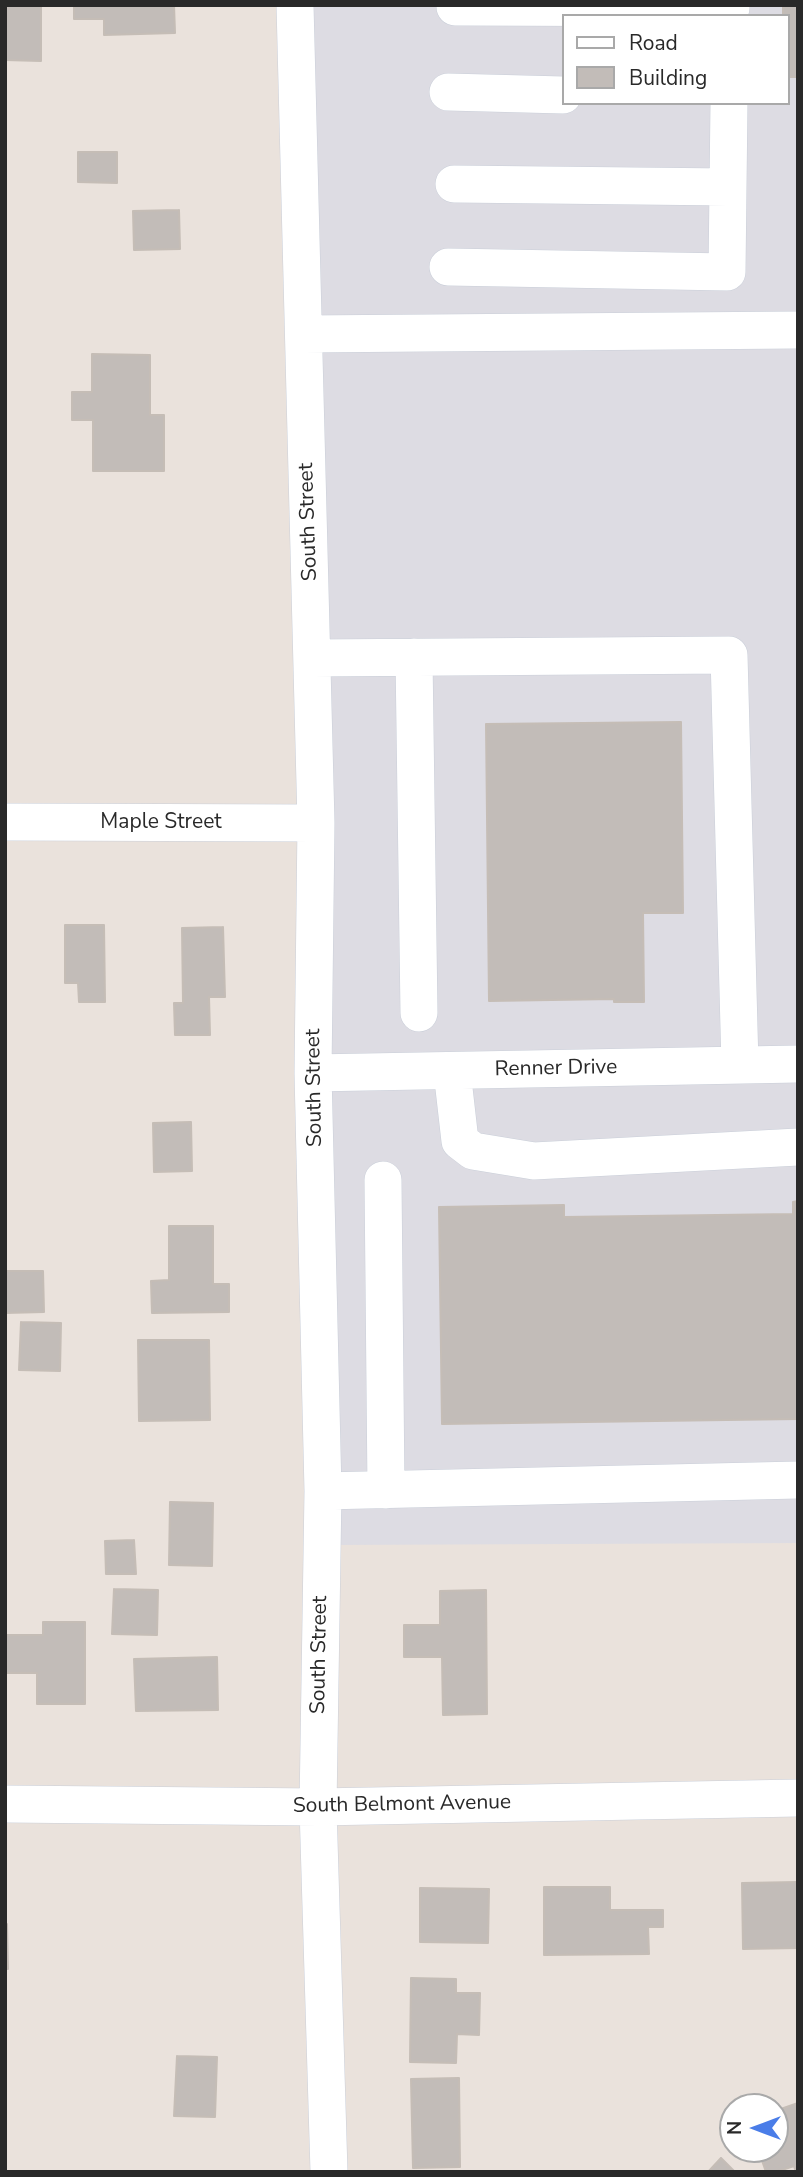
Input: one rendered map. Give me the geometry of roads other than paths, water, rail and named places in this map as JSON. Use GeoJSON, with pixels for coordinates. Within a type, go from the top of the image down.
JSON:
{"type":"FeatureCollection","features":[{"type":"Feature","properties":{"kind":"street","name":"South Street"},"geometry":{"type":"LineString","coordinates":[[295,5],[316,823],[313,1073],[323,1491],[318,1807],[329,2172]]}},
{"type":"Feature","properties":{"kind":"street"},"geometry":{"type":"LineString","coordinates":[[455,7],[731,10]]}},
{"type":"Feature","properties":{"kind":"street"},"geometry":{"type":"LineString","coordinates":[[448,92],[562,95]]}},
{"type":"Feature","properties":{"kind":"street"},"geometry":{"type":"LineString","coordinates":[[448,267],[727,272],[729,105]]}},
{"type":"Feature","properties":{"kind":"street"},"geometry":{"type":"LineString","coordinates":[[454,184],[728,187]]}},
{"type":"Feature","properties":{"kind":"street"},"geometry":{"type":"LineString","coordinates":[[304,334],[798,330]]}},
{"type":"Feature","properties":{"kind":"street"},"geometry":{"type":"LineString","coordinates":[[312,658],[729,655],[740,1065]]}},
{"type":"Feature","properties":{"kind":"street"},"geometry":{"type":"LineString","coordinates":[[414,657],[419,1013]]}},
{"type":"Feature","properties":{"kind":"street","name":"Maple Street"},"geometry":{"type":"LineString","coordinates":[[5,822],[316,823]]}},
{"type":"Feature","properties":{"kind":"street","name":"Renner Drive"},"geometry":{"type":"LineString","coordinates":[[313,1073],[798,1064]]}},
{"type":"Feature","properties":{"kind":"street"},"geometry":{"type":"LineString","coordinates":[[452,1071],[460,1141],[473,1151],[534,1161],[798,1147]]}},
{"type":"Feature","properties":{"kind":"street"},"geometry":{"type":"LineString","coordinates":[[383,1180],[386,1490]]}},
{"type":"Feature","properties":{"kind":"street"},"geometry":{"type":"LineString","coordinates":[[323,1491],[798,1480]]}},
{"type":"Feature","properties":{"kind":"street","name":"South Belmont Avenue"},"geometry":{"type":"LineString","coordinates":[[5,1804],[318,1807],[798,1798]]}}]}
